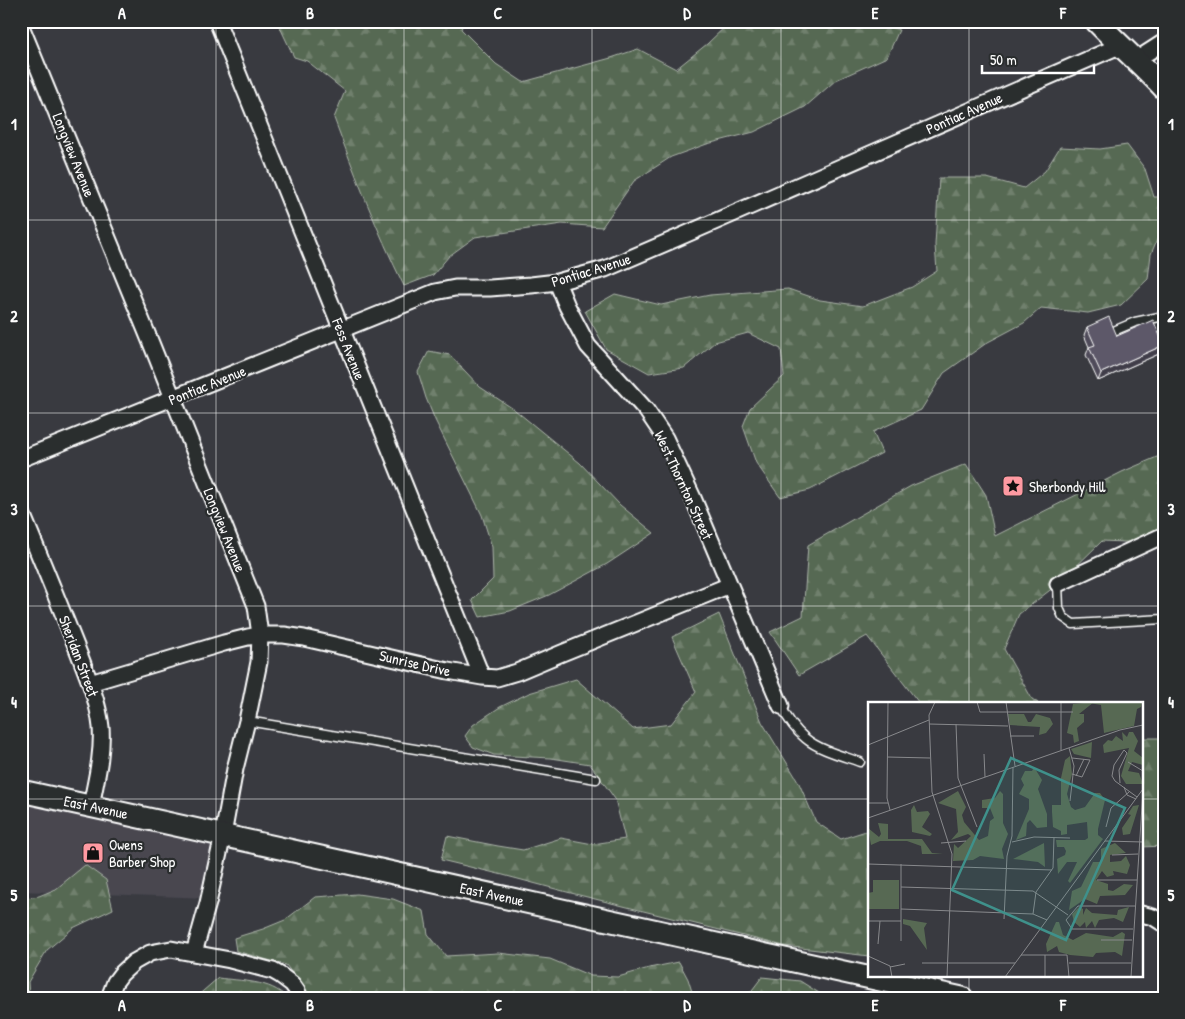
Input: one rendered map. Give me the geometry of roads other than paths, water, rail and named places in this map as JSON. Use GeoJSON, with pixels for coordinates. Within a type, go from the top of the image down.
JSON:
{"type":"FeatureCollection","features":[{"type":"Feature","properties":{"kind":"main road"},"geometry":{"type":"LineString","coordinates":[[1096,21],[1164,88]]}},
{"type":"Feature","properties":{"kind":"main road","name":"East Avenue"},"geometry":{"type":"LineString","coordinates":[[21,791],[962,998]]}},
{"type":"Feature","properties":{"kind":"main road"},"geometry":{"type":"LineString","coordinates":[[874,978],[883,998]]}},
{"type":"Feature","properties":{"kind":"street","name":"Fess Avenue"},"geometry":{"type":"LineString","coordinates":[[218,21],[482,677]]}},
{"type":"Feature","properties":{"kind":"street","name":"Longview Avenue"},"geometry":{"type":"LineString","coordinates":[[21,26],[256,606],[260,635],[259,662],[208,903],[194,953]]}},
{"type":"Feature","properties":{"kind":"street"},"geometry":{"type":"LineString","coordinates":[[1136,60],[1164,42]]}},
{"type":"Feature","properties":{"kind":"street","name":"Pontiac Avenue"},"geometry":{"type":"LineString","coordinates":[[21,459],[435,292],[455,288],[531,286],[557,282],[605,268],[1120,46]]}},
{"type":"Feature","properties":{"kind":"street","name":"West Thornton Street"},"geometry":{"type":"LineString","coordinates":[[557,282],[588,346],[646,410],[665,438],[682,473],[781,706]]}},
{"type":"Feature","properties":{"kind":"street","name":"Sheridan Street"},"geometry":{"type":"LineString","coordinates":[[21,511],[90,682],[98,709],[101,738],[100,760],[91,806]]}},
{"type":"Feature","properties":{"kind":"street"},"geometry":{"type":"LineString","coordinates":[[1058,584],[1164,535]]}},
{"type":"Feature","properties":{"kind":"street","name":"Sunrise Drive"},"geometry":{"type":"LineString","coordinates":[[90,682],[224,643],[260,635],[284,635],[304,638],[448,671],[497,678],[517,672],[730,585]]}},
{"type":"Feature","properties":{"kind":"street"},"geometry":{"type":"LineString","coordinates":[[1142,914],[1153,917],[1164,924]]}},
{"type":"Feature","properties":{"kind":"street"},"geometry":{"type":"LineString","coordinates":[[109,998],[115,982],[134,962],[150,953],[171,949],[230,960],[273,972],[292,984],[300,998]]}},
{"type":"Feature","properties":{"kind":"lane"},"geometry":{"type":"LineString","coordinates":[[1116,330],[1135,322],[1164,316]]}},
{"type":"Feature","properties":{"kind":"lane"},"geometry":{"type":"LineString","coordinates":[[1058,584],[1059,608],[1063,617],[1074,624],[1164,619]]}},
{"type":"Feature","properties":{"kind":"lane"},"geometry":{"type":"LineString","coordinates":[[781,706],[788,719],[806,739],[822,748],[860,762]]}},
{"type":"Feature","properties":{"kind":"lane"},"geometry":{"type":"LineString","coordinates":[[247,721],[596,779]]}},
{"type":"Feature","properties":{"kind":"place","name":"Sherbondy Hill"},"geometry":{"type":"Point","coordinates":[1013,486]}},
{"type":"Feature","properties":{"kind":"place","name":"Owens Barber Shop"},"geometry":{"type":"Point","coordinates":[93,853]}}]}
